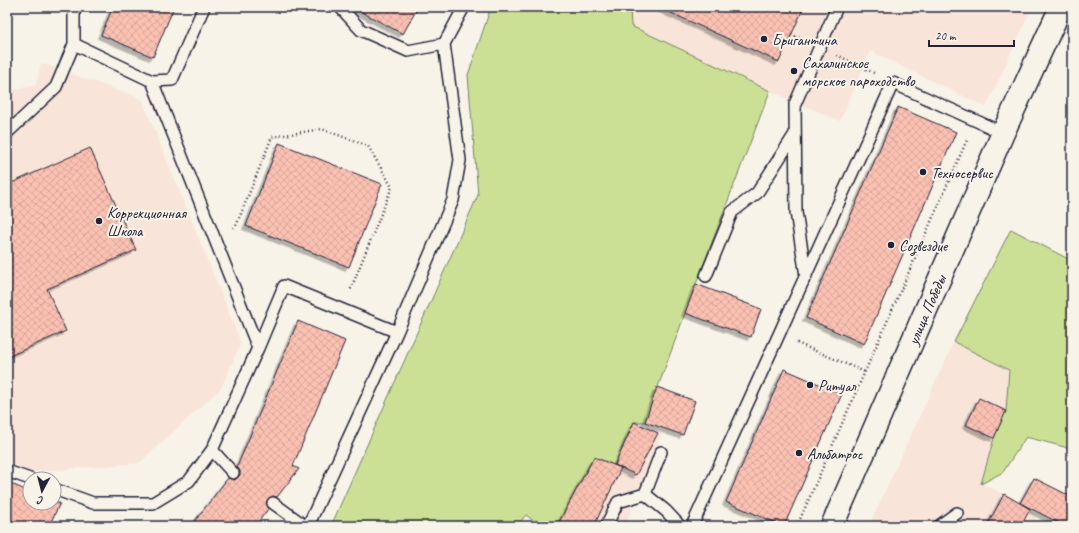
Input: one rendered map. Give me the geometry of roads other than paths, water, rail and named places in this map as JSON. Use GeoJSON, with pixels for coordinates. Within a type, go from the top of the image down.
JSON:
{"type":"FeatureCollection","features":[{"type":"Feature","properties":{"kind":"main road","name":"улица Победы"},"geometry":{"type":"LineString","coordinates":[[832,526],[1003,133],[1061,7]]}},
{"type":"Feature","properties":{"kind":"lane"},"geometry":{"type":"LineString","coordinates":[[7,133],[56,87],[74,44],[74,7]]}},
{"type":"Feature","properties":{"kind":"lane"},"geometry":{"type":"LineString","coordinates":[[74,44],[152,81],[172,80],[204,7]]}},
{"type":"Feature","properties":{"kind":"lane"},"geometry":{"type":"LineString","coordinates":[[340,7],[361,30],[408,51],[444,44]]}},
{"type":"Feature","properties":{"kind":"lane"},"geometry":{"type":"LineString","coordinates":[[273,503],[306,526],[397,332],[453,200],[460,160],[444,44],[464,7]]}},
{"type":"Feature","properties":{"kind":"lane"},"geometry":{"type":"LineString","coordinates":[[806,276],[796,212],[795,104],[837,7]]}},
{"type":"Feature","properties":{"kind":"lane"},"geometry":{"type":"LineString","coordinates":[[152,81],[258,348]]}},
{"type":"Feature","properties":{"kind":"lane"},"geometry":{"type":"LineString","coordinates":[[692,526],[893,83],[1003,133]]}},
{"type":"Feature","properties":{"kind":"lane"},"geometry":{"type":"LineString","coordinates":[[706,276],[732,212],[757,193],[795,134]]}},
{"type":"Feature","properties":{"kind":"lane"},"geometry":{"type":"LineString","coordinates":[[62,492],[93,504],[154,503],[189,481],[212,450],[284,286],[397,332]]}},
{"type":"Feature","properties":{"kind":"lane"},"geometry":{"type":"LineString","coordinates":[[212,450],[233,473]]}},
{"type":"Feature","properties":{"kind":"lane"},"geometry":{"type":"LineString","coordinates":[[644,494],[661,452]]}},
{"type":"Feature","properties":{"kind":"lane"},"geometry":{"type":"LineString","coordinates":[[7,470],[22,476]]}},
{"type":"Feature","properties":{"kind":"lane"},"geometry":{"type":"LineString","coordinates":[[606,526],[618,502],[644,494]]}},
{"type":"Feature","properties":{"kind":"lane"},"geometry":{"type":"LineString","coordinates":[[644,494],[666,511],[680,526]]}},
{"type":"Feature","properties":{"kind":"lane"},"geometry":{"type":"LineString","coordinates":[[939,526],[957,513]]}},
{"type":"Feature","properties":{"kind":"place","name":"Бригантина"},"geometry":{"type":"Point","coordinates":[764,39]}},
{"type":"Feature","properties":{"kind":"place","name":"Сахалинское морское пароходство"},"geometry":{"type":"Point","coordinates":[794,71]}},
{"type":"Feature","properties":{"kind":"place","name":"Техносервис"},"geometry":{"type":"Point","coordinates":[923,172]}},
{"type":"Feature","properties":{"kind":"place","name":"Коррекционная Школа"},"geometry":{"type":"Point","coordinates":[99,221]}},
{"type":"Feature","properties":{"kind":"place","name":"Созвездие"},"geometry":{"type":"Point","coordinates":[891,245]}},
{"type":"Feature","properties":{"kind":"place","name":"Ритуал"},"geometry":{"type":"Point","coordinates":[810,385]}},
{"type":"Feature","properties":{"kind":"place","name":"Альбатрос"},"geometry":{"type":"Point","coordinates":[799,453]}}]}
